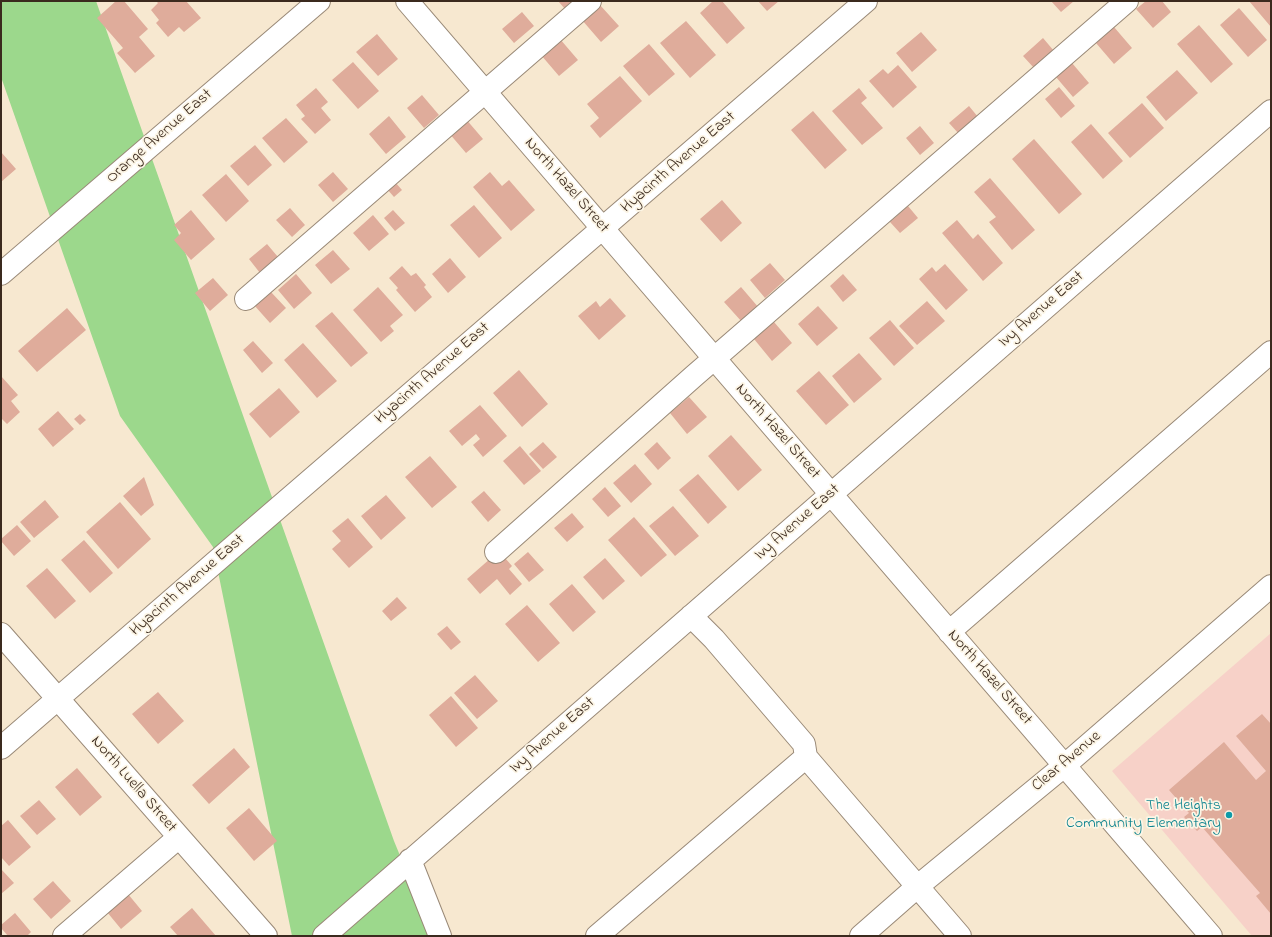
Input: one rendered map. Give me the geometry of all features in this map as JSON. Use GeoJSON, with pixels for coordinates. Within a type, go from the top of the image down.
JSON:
{"type":"FeatureCollection","features":[{"type":"Feature","properties":{"kind":"street","name":"Orange Avenue East"},"geometry":{"type":"LineString","coordinates":[[1,274],[319,1]]}},
{"type":"Feature","properties":{"kind":"street","name":"North Hazel Street"},"geometry":{"type":"LineString","coordinates":[[407,1],[1211,936]]}},
{"type":"Feature","properties":{"kind":"street"},"geometry":{"type":"LineString","coordinates":[[246,299],[486,93],[590,1]]}},
{"type":"Feature","properties":{"kind":"street","name":"Hyacinth Avenue East"},"geometry":{"type":"LineString","coordinates":[[1,748],[866,1]]}},
{"type":"Feature","properties":{"kind":"street"},"geometry":{"type":"LineString","coordinates":[[496,552],[714,358],[1127,1]]}},
{"type":"Feature","properties":{"kind":"street","name":"Ivy Avenue East"},"geometry":{"type":"LineString","coordinates":[[324,936],[1271,111]]}},
{"type":"Feature","properties":{"kind":"street"},"geometry":{"type":"LineString","coordinates":[[949,632],[1271,352]]}},
{"type":"Feature","properties":{"kind":"street","name":"Clear Avenue"},"geometry":{"type":"LineString","coordinates":[[861,936],[918,886],[1064,766],[1271,586]]}},
{"type":"Feature","properties":{"kind":"street"},"geometry":{"type":"LineString","coordinates":[[691,616],[714,638],[804,744],[806,757],[960,936]]}},
{"type":"Feature","properties":{"kind":"street","name":"North Luella Street"},"geometry":{"type":"LineString","coordinates":[[1,634],[57,700],[266,936]]}},
{"type":"Feature","properties":{"kind":"street"},"geometry":{"type":"LineString","coordinates":[[597,936],[806,757]]}},
{"type":"Feature","properties":{"kind":"street"},"geometry":{"type":"LineString","coordinates":[[64,936],[179,837]]}},
{"type":"Feature","properties":{"kind":"street"},"geometry":{"type":"LineString","coordinates":[[410,860],[440,936]]}},
{"type":"Feature","properties":{"kind":"shaded area"},"geometry":{"type":"Polygon","coordinates":[[[1271,633],[1271,936],[1252,936],[1112,771],[1271,633]]]}},
{"type":"Feature","properties":{"kind":"green space"},"geometry":{"type":"Polygon","coordinates":[[[1,1],[96,1],[394,841],[433,936],[292,936],[213,547],[120,416],[1,77],[1,1]]]}},
{"type":"Feature","properties":{"kind":"building"},"geometry":{"type":"Polygon","coordinates":[[[116,1],[124,1],[148,29],[139,37],[155,56],[135,73],[117,53],[123,48],[97,18],[116,1]]]}},
{"type":"Feature","properties":{"kind":"building"},"geometry":{"type":"Polygon","coordinates":[[[156,1],[186,1],[201,18],[184,32],[179,27],[168,37],[156,23],[159,20],[151,10],[158,3],[156,1]]]}},
{"type":"Feature","properties":{"kind":"building"},"geometry":{"type":"Polygon","coordinates":[[[558,1],[575,1],[565,9],[558,1]]]}},
{"type":"Feature","properties":{"kind":"building"},"geometry":{"type":"Polygon","coordinates":[[[713,1],[722,1],[745,28],[727,44],[700,13],[713,1]]]}},
{"type":"Feature","properties":{"kind":"building"},"geometry":{"type":"Polygon","coordinates":[[[758,1],[779,1],[767,11],[758,1]]]}},
{"type":"Feature","properties":{"kind":"building"},"geometry":{"type":"Polygon","coordinates":[[[1051,1],[1074,1],[1061,12],[1051,1]]]}},
{"type":"Feature","properties":{"kind":"building"},"geometry":{"type":"Polygon","coordinates":[[[1146,1],[1162,1],[1171,12],[1153,28],[1136,9],[1146,1]]]}},
{"type":"Feature","properties":{"kind":"building"},"geometry":{"type":"Polygon","coordinates":[[[1249,1],[1271,1],[1271,27],[1249,1]]]}},
{"type":"Feature","properties":{"kind":"building"},"geometry":{"type":"Polygon","coordinates":[[[600,5],[619,26],[601,42],[582,20],[600,5]]]}},
{"type":"Feature","properties":{"kind":"building"},"geometry":{"type":"Polygon","coordinates":[[[1239,8],[1267,40],[1248,57],[1220,25],[1239,8]]]}},
{"type":"Feature","properties":{"kind":"building"},"geometry":{"type":"Polygon","coordinates":[[[522,12],[534,26],[514,43],[502,29],[522,12]]]}},
{"type":"Feature","properties":{"kind":"building"},"geometry":{"type":"Polygon","coordinates":[[[686,21],[716,55],[690,78],[660,43],[686,21]]]}},
{"type":"Feature","properties":{"kind":"building"},"geometry":{"type":"Polygon","coordinates":[[[1199,25],[1233,64],[1211,83],[1177,44],[1199,25]]]}},
{"type":"Feature","properties":{"kind":"building"},"geometry":{"type":"Polygon","coordinates":[[[1114,27],[1132,48],[1114,64],[1096,43],[1114,27]]]}},
{"type":"Feature","properties":{"kind":"building"},"geometry":{"type":"Polygon","coordinates":[[[921,32],[937,50],[912,72],[896,53],[921,32]]]}},
{"type":"Feature","properties":{"kind":"building"},"geometry":{"type":"Polygon","coordinates":[[[377,34],[398,59],[378,76],[356,52],[377,34]]]}},
{"type":"Feature","properties":{"kind":"building"},"geometry":{"type":"Polygon","coordinates":[[[1043,38],[1054,51],[1034,68],[1023,56],[1043,38]]]}},
{"type":"Feature","properties":{"kind":"building"},"geometry":{"type":"Polygon","coordinates":[[[560,39],[578,60],[559,76],[541,55],[560,39]]]}},
{"type":"Feature","properties":{"kind":"building"},"geometry":{"type":"Polygon","coordinates":[[[649,44],[675,74],[649,96],[623,66],[649,44]]]}},
{"type":"Feature","properties":{"kind":"building"},"geometry":{"type":"Polygon","coordinates":[[[353,62],[379,91],[358,109],[332,80],[353,62]]]}},
{"type":"Feature","properties":{"kind":"building"},"geometry":{"type":"Polygon","coordinates":[[[1072,63],[1089,83],[1073,97],[1056,77],[1072,63]]]}},
{"type":"Feature","properties":{"kind":"building"},"geometry":{"type":"Polygon","coordinates":[[[898,65],[917,87],[893,108],[869,81],[883,69],[888,74],[898,65]]]}},
{"type":"Feature","properties":{"kind":"building"},"geometry":{"type":"Polygon","coordinates":[[[1177,70],[1198,93],[1166,121],[1146,97],[1177,70]]]}},
{"type":"Feature","properties":{"kind":"building"},"geometry":{"type":"Polygon","coordinates":[[[620,76],[642,101],[600,138],[590,126],[599,118],[587,104],[620,76]]]}},
{"type":"Feature","properties":{"kind":"building"},"geometry":{"type":"Polygon","coordinates":[[[1059,87],[1075,106],[1061,118],[1045,99],[1059,87]]]}},
{"type":"Feature","properties":{"kind":"building"},"geometry":{"type":"Polygon","coordinates":[[[316,88],[328,102],[321,108],[331,120],[315,134],[301,119],[305,116],[296,105],[316,88]]]}},
{"type":"Feature","properties":{"kind":"building"},"geometry":{"type":"Polygon","coordinates":[[[859,88],[867,98],[861,103],[883,128],[862,145],[832,111],[859,88]]]}},
{"type":"Feature","properties":{"kind":"building"},"geometry":{"type":"Polygon","coordinates":[[[422,95],[439,115],[424,128],[407,108],[422,95]]]}},
{"type":"Feature","properties":{"kind":"building"},"geometry":{"type":"Polygon","coordinates":[[[1142,103],[1164,128],[1130,158],[1108,133],[1142,103]]]}},
{"type":"Feature","properties":{"kind":"building"},"geometry":{"type":"Polygon","coordinates":[[[969,106],[978,117],[959,134],[949,123],[969,106]]]}},
{"type":"Feature","properties":{"kind":"building"},"geometry":{"type":"Polygon","coordinates":[[[813,111],[847,150],[825,169],[791,130],[813,111]]]}},
{"type":"Feature","properties":{"kind":"building"},"geometry":{"type":"Polygon","coordinates":[[[389,116],[406,137],[386,154],[369,134],[389,116]]]}},
{"type":"Feature","properties":{"kind":"building"},"geometry":{"type":"Polygon","coordinates":[[[286,118],[308,142],[284,163],[262,138],[286,118]]]}},
{"type":"Feature","properties":{"kind":"building"},"geometry":{"type":"Polygon","coordinates":[[[465,118],[483,139],[466,153],[449,133],[465,118]]]}},
{"type":"Feature","properties":{"kind":"building"},"geometry":{"type":"Polygon","coordinates":[[[1091,124],[1123,161],[1103,179],[1071,142],[1091,124]]]}},
{"type":"Feature","properties":{"kind":"building"},"geometry":{"type":"Polygon","coordinates":[[[920,126],[934,143],[920,155],[906,138],[920,126]]]}},
{"type":"Feature","properties":{"kind":"building"},"geometry":{"type":"Polygon","coordinates":[[[1034,139],[1082,194],[1059,214],[1012,159],[1034,139]]]}},
{"type":"Feature","properties":{"kind":"building"},"geometry":{"type":"Polygon","coordinates":[[[255,145],[272,165],[248,186],[230,166],[255,145]]]}},
{"type":"Feature","properties":{"kind":"building"},"geometry":{"type":"Polygon","coordinates":[[[1,152],[16,169],[1,182],[1,152]]]}},
{"type":"Feature","properties":{"kind":"building"},"geometry":{"type":"Polygon","coordinates":[[[333,172],[348,189],[333,202],[318,185],[333,172]]]}},
{"type":"Feature","properties":{"kind":"building"},"geometry":{"type":"Polygon","coordinates":[[[490,172],[502,186],[509,180],[535,210],[511,231],[473,187],[490,172]]]}},
{"type":"Feature","properties":{"kind":"building"},"geometry":{"type":"Polygon","coordinates":[[[226,174],[249,201],[226,222],[202,195],[226,174]]]}},
{"type":"Feature","properties":{"kind":"building"},"geometry":{"type":"Polygon","coordinates":[[[990,178],[1035,230],[1012,250],[989,222],[996,217],[974,192],[990,178]]]}},
{"type":"Feature","properties":{"kind":"building"},"geometry":{"type":"Polygon","coordinates":[[[395,182],[402,190],[394,197],[387,189],[395,182]]]}},
{"type":"Feature","properties":{"kind":"building"},"geometry":{"type":"Polygon","coordinates":[[[722,200],[742,223],[721,242],[700,219],[722,200]]]}},
{"type":"Feature","properties":{"kind":"building"},"geometry":{"type":"Polygon","coordinates":[[[474,205],[502,238],[479,258],[450,225],[474,205]]]}},
{"type":"Feature","properties":{"kind":"building"},"geometry":{"type":"Polygon","coordinates":[[[908,206],[918,218],[900,233],[890,222],[908,206]]]}},
{"type":"Feature","properties":{"kind":"building"},"geometry":{"type":"Polygon","coordinates":[[[290,208],[305,225],[292,237],[276,220],[290,208]]]}},
{"type":"Feature","properties":{"kind":"building"},"geometry":{"type":"Polygon","coordinates":[[[191,210],[215,239],[191,260],[174,240],[181,233],[174,225],[191,210]]]}},
{"type":"Feature","properties":{"kind":"building"},"geometry":{"type":"Polygon","coordinates":[[[393,210],[405,223],[395,231],[384,218],[393,210]]]}},
{"type":"Feature","properties":{"kind":"building"},"geometry":{"type":"Polygon","coordinates":[[[373,215],[389,234],[369,251],[353,233],[373,215]]]}},
{"type":"Feature","properties":{"kind":"building"},"geometry":{"type":"Polygon","coordinates":[[[957,220],[973,239],[978,234],[1003,263],[983,281],[942,233],[957,220]]]}},
{"type":"Feature","properties":{"kind":"building"},"geometry":{"type":"Polygon","coordinates":[[[267,244],[278,257],[260,273],[249,259],[267,244]]]}},
{"type":"Feature","properties":{"kind":"building"},"geometry":{"type":"Polygon","coordinates":[[[333,250],[350,269],[331,284],[315,265],[333,250]]]}},
{"type":"Feature","properties":{"kind":"building"},"geometry":{"type":"Polygon","coordinates":[[[450,258],[466,277],[448,293],[432,274],[450,258]]]}},
{"type":"Feature","properties":{"kind":"building"},"geometry":{"type":"Polygon","coordinates":[[[770,263],[785,280],[765,298],[750,280],[770,263]]]}},
{"type":"Feature","properties":{"kind":"building"},"geometry":{"type":"Polygon","coordinates":[[[945,264],[968,290],[946,310],[919,279],[932,267],[936,272],[945,264]]]}},
{"type":"Feature","properties":{"kind":"building"},"geometry":{"type":"Polygon","coordinates":[[[402,266],[411,276],[416,273],[426,285],[424,287],[432,297],[415,312],[396,290],[398,288],[389,278],[402,266]]]}},
{"type":"Feature","properties":{"kind":"building"},"geometry":{"type":"Polygon","coordinates":[[[296,274],[312,293],[294,309],[278,290],[296,274]]]}},
{"type":"Feature","properties":{"kind":"building"},"geometry":{"type":"Polygon","coordinates":[[[843,274],[857,290],[843,302],[830,286],[843,274]]]}},
{"type":"Feature","properties":{"kind":"building"},"geometry":{"type":"Polygon","coordinates":[[[213,278],[228,295],[210,311],[195,293],[213,278]]]}},
{"type":"Feature","properties":{"kind":"building"},"geometry":{"type":"Polygon","coordinates":[[[378,287],[403,315],[390,326],[394,331],[381,342],[353,310],[378,287]]]}},
{"type":"Feature","properties":{"kind":"building"},"geometry":{"type":"Polygon","coordinates":[[[741,287],[759,308],[742,322],[724,302],[741,287]]]}},
{"type":"Feature","properties":{"kind":"building"},"geometry":{"type":"Polygon","coordinates":[[[270,291],[286,308],[270,323],[254,305],[270,291]]]}},
{"type":"Feature","properties":{"kind":"building"},"geometry":{"type":"Polygon","coordinates":[[[610,298],[626,316],[599,340],[578,316],[596,301],[600,307],[610,298]]]}},
{"type":"Feature","properties":{"kind":"building"},"geometry":{"type":"Polygon","coordinates":[[[927,301],[945,321],[917,345],[899,326],[927,301]]]}},
{"type":"Feature","properties":{"kind":"building"},"geometry":{"type":"Polygon","coordinates":[[[818,306],[838,328],[817,346],[798,324],[818,306]]]}},
{"type":"Feature","properties":{"kind":"building"},"geometry":{"type":"Polygon","coordinates":[[[67,308],[86,330],[37,372],[18,351],[67,308]]]}},
{"type":"Feature","properties":{"kind":"building"},"geometry":{"type":"Polygon","coordinates":[[[332,312],[368,353],[351,367],[315,326],[332,312]]]}},
{"type":"Feature","properties":{"kind":"building"},"geometry":{"type":"Polygon","coordinates":[[[890,320],[914,348],[894,366],[869,338],[890,320]]]}},
{"type":"Feature","properties":{"kind":"building"},"geometry":{"type":"Polygon","coordinates":[[[774,322],[792,343],[772,361],[754,339],[774,322]]]}},
{"type":"Feature","properties":{"kind":"building"},"geometry":{"type":"Polygon","coordinates":[[[253,341],[273,363],[262,373],[243,350],[253,341]]]}},
{"type":"Feature","properties":{"kind":"building"},"geometry":{"type":"Polygon","coordinates":[[[303,343],[337,381],[317,398],[284,360],[303,343]]]}},
{"type":"Feature","properties":{"kind":"building"},"geometry":{"type":"Polygon","coordinates":[[[859,353],[882,379],[854,403],[832,376],[859,353]]]}},
{"type":"Feature","properties":{"kind":"building"},"geometry":{"type":"Polygon","coordinates":[[[519,370],[548,404],[522,427],[493,393],[519,370]]]}},
{"type":"Feature","properties":{"kind":"building"},"geometry":{"type":"Polygon","coordinates":[[[819,371],[849,405],[826,425],[796,391],[819,371]]]}},
{"type":"Feature","properties":{"kind":"building"},"geometry":{"type":"Polygon","coordinates":[[[1,376],[18,395],[11,401],[20,412],[7,424],[1,418],[1,376]]]}},
{"type":"Feature","properties":{"kind":"building"},"geometry":{"type":"Polygon","coordinates":[[[279,388],[300,412],[270,438],[249,414],[279,388]]]}},
{"type":"Feature","properties":{"kind":"building"},"geometry":{"type":"Polygon","coordinates":[[[689,397],[707,417],[687,434],[670,413],[689,397]]]}},
{"type":"Feature","properties":{"kind":"building"},"geometry":{"type":"Polygon","coordinates":[[[480,405],[507,436],[483,457],[473,445],[480,439],[476,434],[462,446],[449,431],[480,405]]]}},
{"type":"Feature","properties":{"kind":"building"},"geometry":{"type":"Polygon","coordinates":[[[58,411],[74,429],[53,447],[38,429],[58,411]]]}},
{"type":"Feature","properties":{"kind":"building"},"geometry":{"type":"Polygon","coordinates":[[[80,414],[86,420],[80,425],[74,419],[80,414]]]}},
{"type":"Feature","properties":{"kind":"building"},"geometry":{"type":"Polygon","coordinates":[[[731,435],[762,470],[738,491],[708,456],[731,435]]]}},
{"type":"Feature","properties":{"kind":"building"},"geometry":{"type":"Polygon","coordinates":[[[543,442],[557,457],[543,469],[529,454],[543,442]]]}},
{"type":"Feature","properties":{"kind":"building"},"geometry":{"type":"Polygon","coordinates":[[[657,442],[671,458],[658,470],[644,454],[657,442]]]}},
{"type":"Feature","properties":{"kind":"building"},"geometry":{"type":"Polygon","coordinates":[[[520,446],[541,471],[524,485],[503,461],[520,446]]]}},
{"type":"Feature","properties":{"kind":"building"},"geometry":{"type":"Polygon","coordinates":[[[430,456],[457,487],[432,508],[405,477],[430,456]]]}},
{"type":"Feature","properties":{"kind":"building"},"geometry":{"type":"Polygon","coordinates":[[[635,464],[652,484],[631,503],[613,483],[635,464]]]}},
{"type":"Feature","properties":{"kind":"building"},"geometry":{"type":"Polygon","coordinates":[[[698,474],[727,507],[708,524],[679,490],[698,474]]]}},
{"type":"Feature","properties":{"kind":"building"},"geometry":{"type":"Polygon","coordinates":[[[144,477],[154,505],[141,516],[123,496],[144,477]]]}},
{"type":"Feature","properties":{"kind":"building"},"geometry":{"type":"Polygon","coordinates":[[[605,487],[621,506],[608,517],[592,499],[605,487]]]}},
{"type":"Feature","properties":{"kind":"building"},"geometry":{"type":"Polygon","coordinates":[[[484,491],[501,510],[488,522],[471,502],[484,491]]]}},
{"type":"Feature","properties":{"kind":"building"},"geometry":{"type":"Polygon","coordinates":[[[386,495],[406,518],[381,540],[361,516],[386,495]]]}},
{"type":"Feature","properties":{"kind":"building"},"geometry":{"type":"Polygon","coordinates":[[[45,500],[59,517],[34,538],[20,522],[45,500]]]}},
{"type":"Feature","properties":{"kind":"building"},"geometry":{"type":"Polygon","coordinates":[[[120,502],[151,539],[118,569],[86,532],[120,502]]]}},
{"type":"Feature","properties":{"kind":"building"},"geometry":{"type":"Polygon","coordinates":[[[673,506],[699,536],[675,556],[649,526],[673,506]]]}},
{"type":"Feature","properties":{"kind":"building"},"geometry":{"type":"Polygon","coordinates":[[[572,513],[584,527],[567,542],[554,528],[572,513]]]}},
{"type":"Feature","properties":{"kind":"building"},"geometry":{"type":"Polygon","coordinates":[[[634,517],[667,555],[641,577],[608,540],[634,517]]]}},
{"type":"Feature","properties":{"kind":"building"},"geometry":{"type":"Polygon","coordinates":[[[348,518],[373,547],[349,568],[332,549],[341,541],[332,531],[348,518]]]}},
{"type":"Feature","properties":{"kind":"building"},"geometry":{"type":"Polygon","coordinates":[[[17,525],[31,541],[14,556],[1,541],[1,539],[17,525]]]}},
{"type":"Feature","properties":{"kind":"building"},"geometry":{"type":"Polygon","coordinates":[[[84,540],[113,573],[90,593],[61,560],[84,540]]]}},
{"type":"Feature","properties":{"kind":"building"},"geometry":{"type":"Polygon","coordinates":[[[499,551],[512,566],[509,569],[522,584],[510,595],[497,579],[480,594],[467,579],[499,551]]]}},
{"type":"Feature","properties":{"kind":"building"},"geometry":{"type":"Polygon","coordinates":[[[528,552],[544,570],[529,582],[514,564],[528,552]]]}},
{"type":"Feature","properties":{"kind":"building"},"geometry":{"type":"Polygon","coordinates":[[[605,558],[625,581],[603,600],[583,577],[605,558]]]}},
{"type":"Feature","properties":{"kind":"building"},"geometry":{"type":"Polygon","coordinates":[[[47,568],[76,601],[55,619],[26,586],[47,568]]]}},
{"type":"Feature","properties":{"kind":"building"},"geometry":{"type":"Polygon","coordinates":[[[572,584],[596,612],[573,632],[549,604],[572,584]]]}},
{"type":"Feature","properties":{"kind":"building"},"geometry":{"type":"Polygon","coordinates":[[[397,597],[407,608],[391,621],[382,611],[397,597]]]}},
{"type":"Feature","properties":{"kind":"building"},"geometry":{"type":"Polygon","coordinates":[[[527,605],[560,643],[538,662],[505,624],[527,605]]]}},
{"type":"Feature","properties":{"kind":"building"},"geometry":{"type":"Polygon","coordinates":[[[447,626],[461,642],[451,650],[437,634],[447,626]]]}},
{"type":"Feature","properties":{"kind":"building"},"geometry":{"type":"Polygon","coordinates":[[[475,675],[498,701],[477,719],[454,693],[475,675]]]}},
{"type":"Feature","properties":{"kind":"building"},"geometry":{"type":"Polygon","coordinates":[[[158,692],[184,721],[158,744],[132,714],[158,692]]]}},
{"type":"Feature","properties":{"kind":"building"},"geometry":{"type":"Polygon","coordinates":[[[451,696],[478,728],[456,747],[429,715],[451,696]]]}},
{"type":"Feature","properties":{"kind":"building","name":"The Heights Community Elementary"},"geometry":{"type":"Polygon","coordinates":[[[1262,714],[1271,724],[1271,914],[1256,896],[1260,893],[1202,827],[1197,831],[1184,817],[1189,813],[1169,790],[1224,742],[1256,780],[1266,771],[1236,736],[1262,714]]]}},
{"type":"Feature","properties":{"kind":"building"},"geometry":{"type":"Polygon","coordinates":[[[234,748],[250,767],[209,804],[192,785],[234,748]]]}},
{"type":"Feature","properties":{"kind":"building"},"geometry":{"type":"Polygon","coordinates":[[[77,768],[102,797],[80,816],[55,787],[77,768]]]}},
{"type":"Feature","properties":{"kind":"building"},"geometry":{"type":"Polygon","coordinates":[[[39,800],[56,819],[37,835],[20,816],[39,800]]]}},
{"type":"Feature","properties":{"kind":"building"},"geometry":{"type":"Polygon","coordinates":[[[249,808],[277,841],[254,861],[226,828],[249,808]]]}},
{"type":"Feature","properties":{"kind":"building"},"geometry":{"type":"Polygon","coordinates":[[[8,820],[31,847],[9,866],[1,857],[1,826],[8,820]]]}},
{"type":"Feature","properties":{"kind":"building"},"geometry":{"type":"Polygon","coordinates":[[[1,869],[14,883],[1,894],[1,869]]]}},
{"type":"Feature","properties":{"kind":"building"},"geometry":{"type":"Polygon","coordinates":[[[53,881],[71,901],[51,919],[33,899],[53,881]]]}},
{"type":"Feature","properties":{"kind":"building"},"geometry":{"type":"Polygon","coordinates":[[[128,894],[142,911],[121,929],[107,912],[128,894]]]}},
{"type":"Feature","properties":{"kind":"building"},"geometry":{"type":"Polygon","coordinates":[[[192,908],[216,936],[178,936],[170,927],[192,908]]]}},
{"type":"Feature","properties":{"kind":"building"},"geometry":{"type":"Polygon","coordinates":[[[15,913],[31,932],[27,936],[8,936],[1,928],[1,925],[15,913]]]}},
{"type":"Feature","properties":{"kind":"place","name":"The Heights Community Elementary"},"geometry":{"type":"Point","coordinates":[1229,815]}}]}
